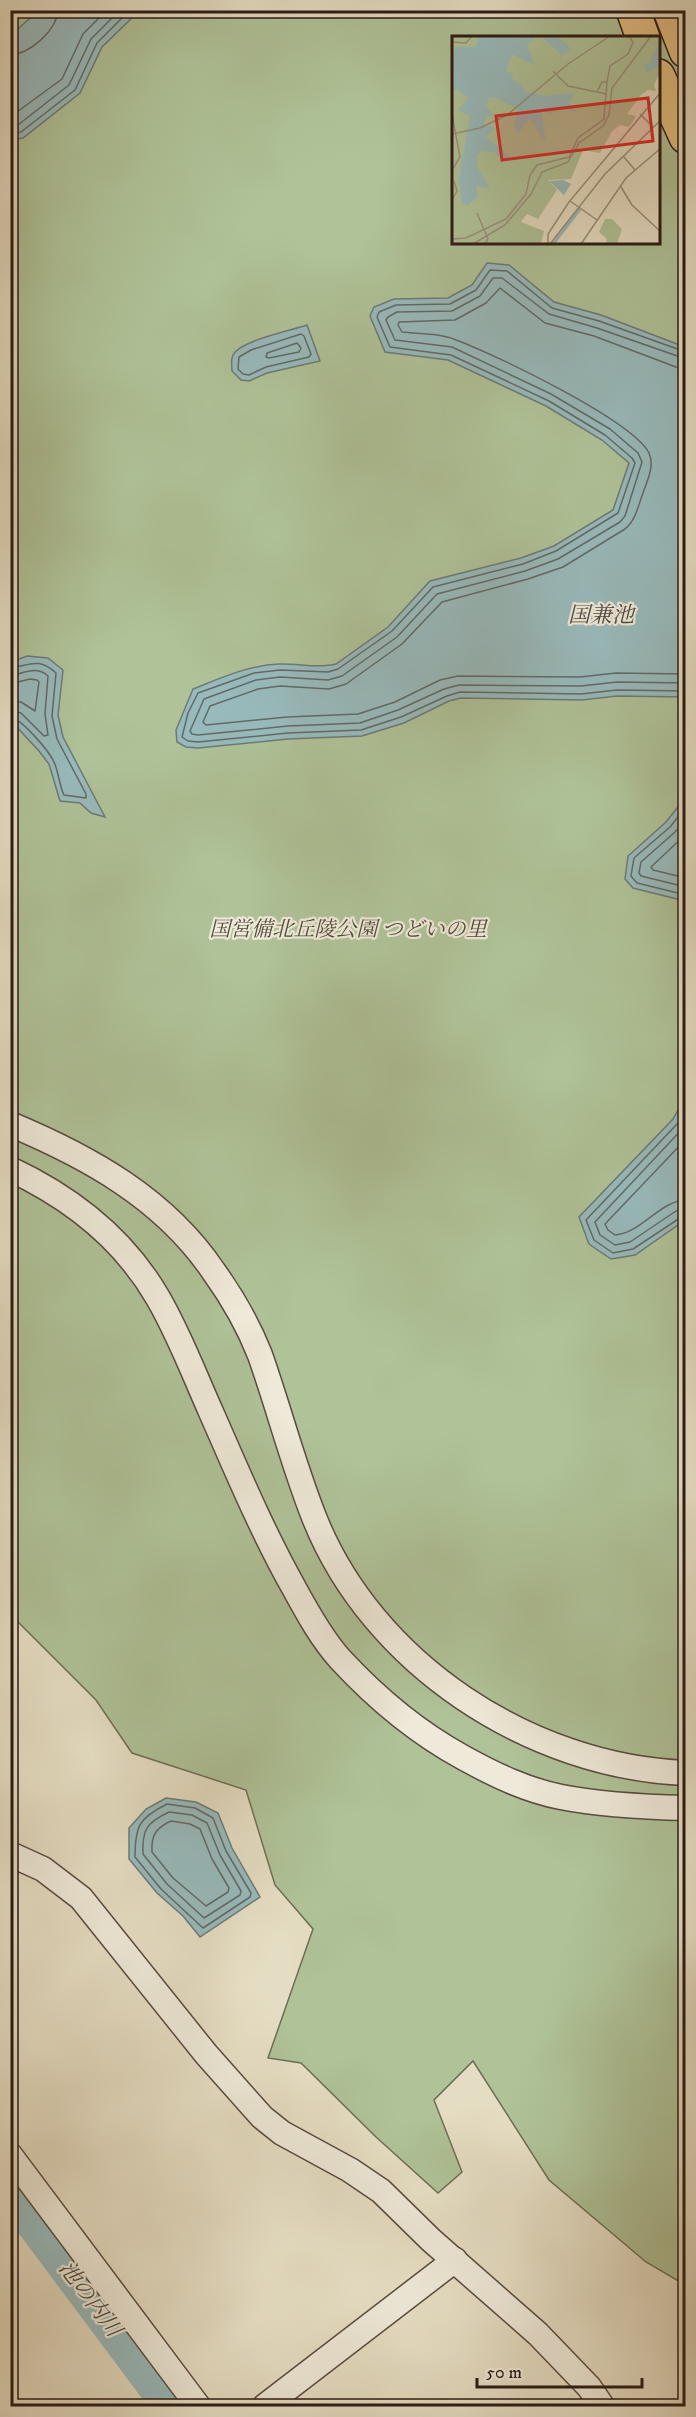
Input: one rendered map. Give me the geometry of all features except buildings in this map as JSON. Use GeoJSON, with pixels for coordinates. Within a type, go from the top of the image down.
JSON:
{"type":"FeatureCollection","features":[{"type":"Feature","properties":{"kind":"highway"},"geometry":{"type":"LineString","coordinates":[[633,10],[642,36]]}},
{"type":"Feature","properties":{"kind":"highway"},"geometry":{"type":"LineString","coordinates":[[670,10],[686,51]]}},
{"type":"Feature","properties":{"kind":"highway"},"geometry":{"type":"LineString","coordinates":[[660,80],[686,137]]}},
{"type":"Feature","properties":{"kind":"street"},"geometry":{"type":"LineString","coordinates":[[10,1124],[73,1151],[131,1188],[177,1227],[215,1272],[247,1327],[259,1354],[315,1520],[333,1556],[377,1620],[406,1650],[444,1685],[506,1724],[540,1741],[575,1755],[610,1764],[686,1773]]}},
{"type":"Feature","properties":{"kind":"street"},"geometry":{"type":"LineString","coordinates":[[10,1169],[42,1184],[86,1213],[118,1243],[158,1298],[190,1364],[265,1535],[306,1610],[339,1657],[391,1708],[441,1745],[503,1780],[561,1797],[634,1806],[686,1808]]}},
{"type":"Feature","properties":{"kind":"street"},"geometry":{"type":"LineString","coordinates":[[10,1854],[44,1869],[81,1898],[206,2054],[262,2117],[282,2133],[350,2170],[381,2191],[431,2240],[538,2334],[589,2387],[602,2406]]}},
{"type":"Feature","properties":{"kind":"street"},"geometry":{"type":"LineString","coordinates":[[10,2155],[198,2406]]}},
{"type":"Feature","properties":{"kind":"street"},"geometry":{"type":"LineString","coordinates":[[265,2406],[455,2260]]}},
{"type":"Feature","properties":{"kind":"green space","name":"国営備北丘陵公園 つどいの里"},"geometry":{"type":"Polygon","coordinates":[[[11,11],[685,11],[685,2285],[646,2262],[549,2180],[473,2061],[434,2100],[462,2172],[438,2193],[376,2137],[301,2063],[268,2058],[313,1929],[275,1885],[246,1790],[132,1753],[96,1700],[11,1615],[11,11]]]}},
{"type":"Feature","properties":{"kind":"water"},"geometry":{"type":"Polygon","coordinates":[[[38,11],[139,11],[102,47],[80,93],[23,138],[11,140],[11,35],[38,11]]]}},
{"type":"Feature","properties":{"kind":"water","name":"国兼池"},"geometry":{"type":"Polygon","coordinates":[[[487,263],[509,265],[554,302],[601,315],[685,347],[685,697],[617,696],[582,700],[461,698],[449,701],[404,723],[362,736],[288,739],[198,748],[186,747],[177,742],[176,730],[193,689],[235,673],[268,665],[336,664],[388,627],[430,581],[521,558],[554,546],[613,510],[629,463],[602,440],[546,406],[448,360],[385,352],[370,316],[374,307],[394,299],[448,298],[472,285],[487,263]]]}},
{"type":"Feature","properties":{"kind":"water"},"geometry":{"type":"Polygon","coordinates":[[[307,325],[320,361],[267,373],[249,381],[241,380],[232,371],[232,357],[241,347],[259,339],[307,325]]]}},
{"type":"Feature","properties":{"kind":"water"},"geometry":{"type":"Polygon","coordinates":[[[27,656],[48,658],[63,670],[58,715],[63,737],[105,817],[91,813],[80,803],[60,801],[49,764],[11,721],[11,662],[27,656]]]}},
{"type":"Feature","properties":{"kind":"water"},"geometry":{"type":"Polygon","coordinates":[[[685,798],[685,901],[633,888],[625,879],[628,856],[666,822],[685,798]]]}},
{"type":"Feature","properties":{"kind":"water"},"geometry":{"type":"Polygon","coordinates":[[[685,1098],[685,1220],[635,1255],[611,1259],[589,1244],[579,1217],[673,1119],[685,1098]]]}},
{"type":"Feature","properties":{"kind":"water"},"geometry":{"type":"Polygon","coordinates":[[[166,1798],[196,1802],[218,1813],[232,1848],[260,1897],[200,1937],[183,1916],[157,1893],[129,1859],[129,1828],[146,1809],[166,1798]]]}},
{"type":"Feature","properties":{"kind":"waterway","name":"池の内川"},"geometry":{"type":"LineString","coordinates":[[10,2189],[172,2406]]}}]}
